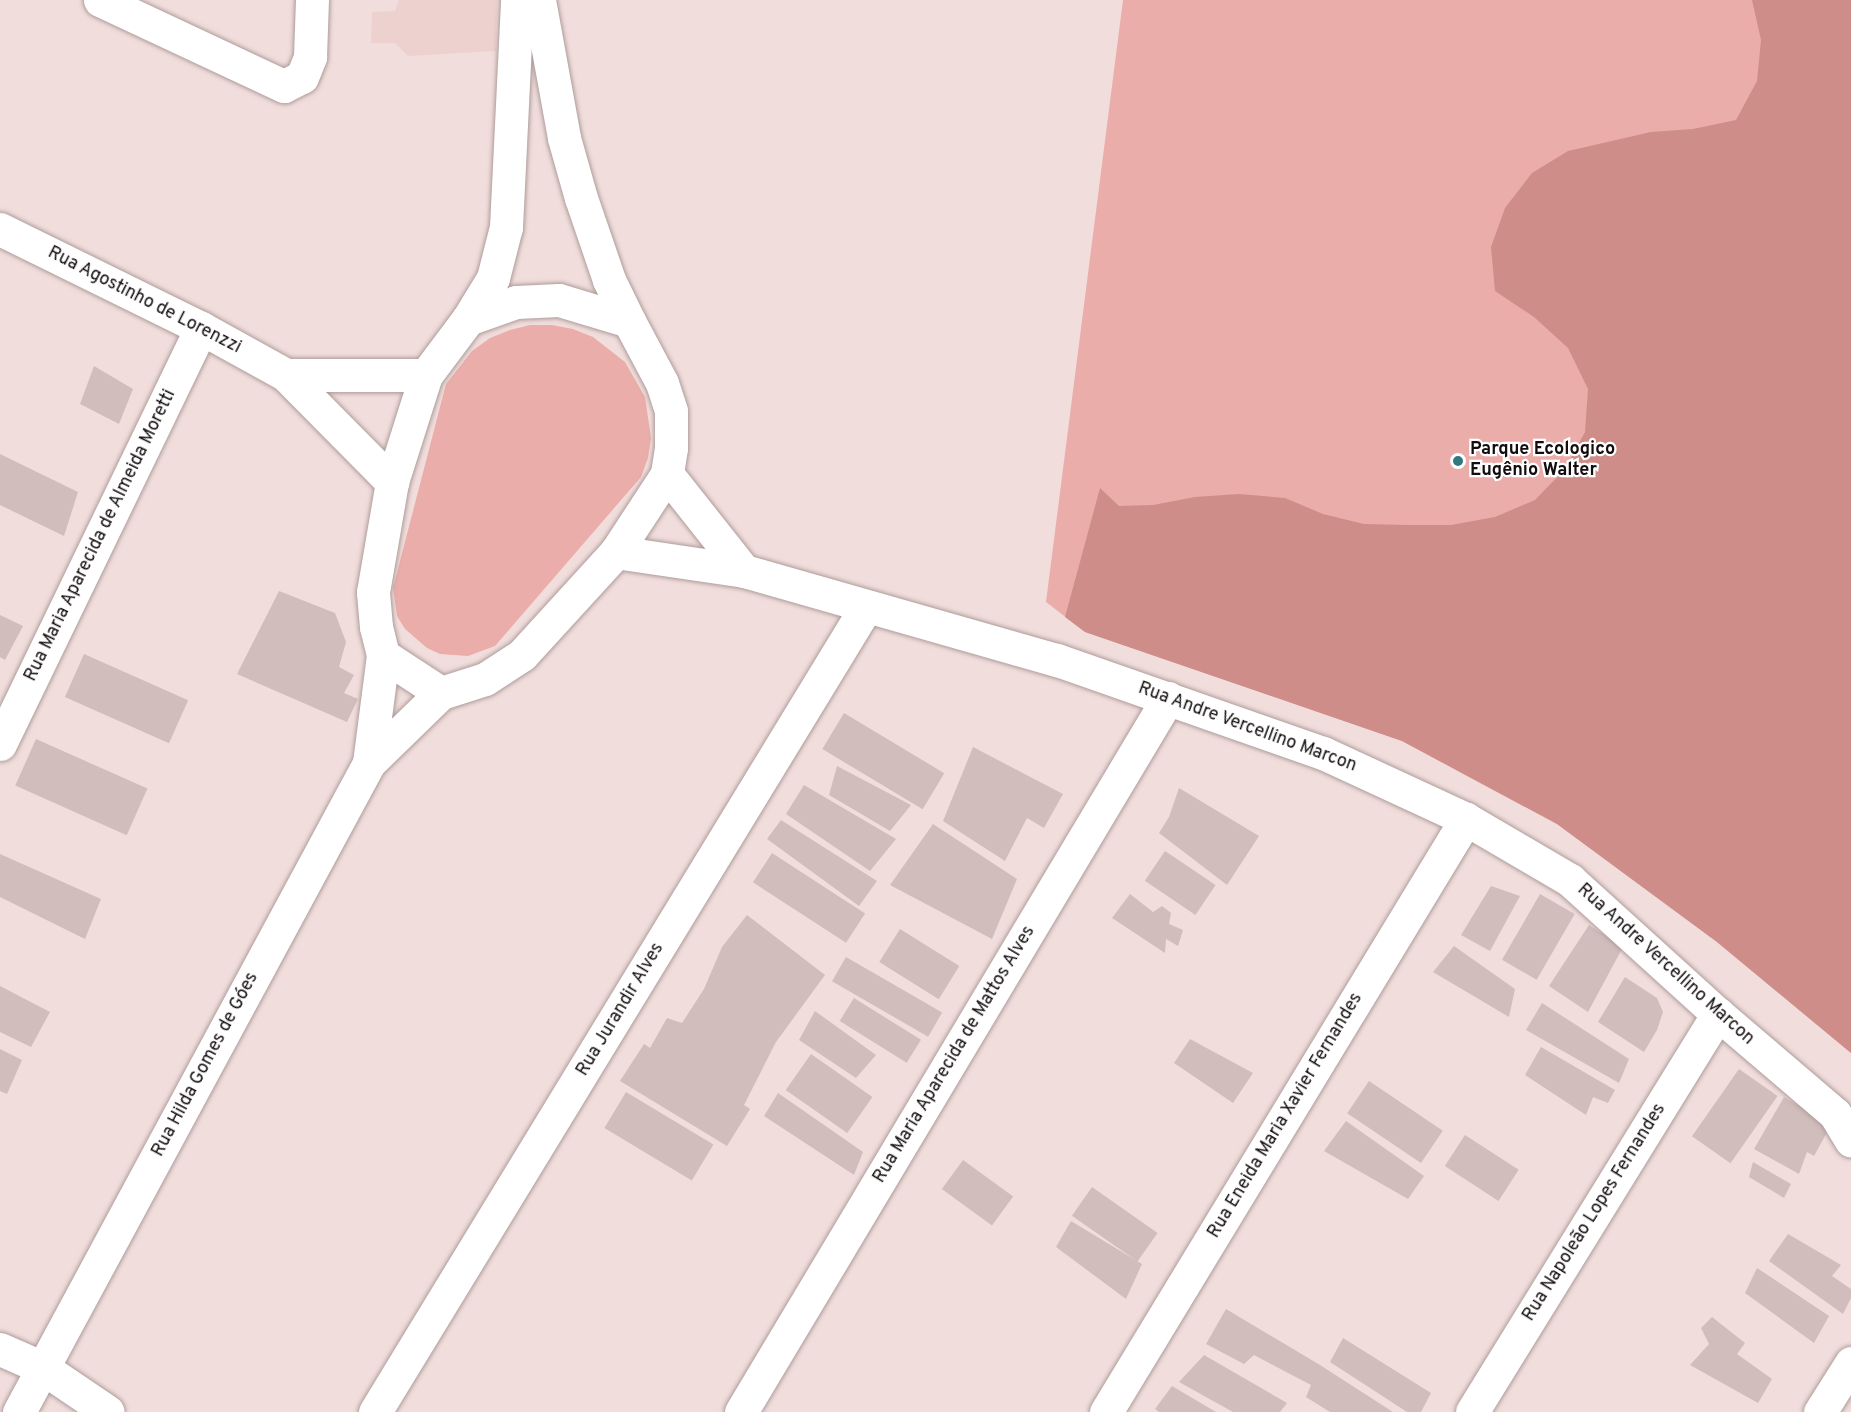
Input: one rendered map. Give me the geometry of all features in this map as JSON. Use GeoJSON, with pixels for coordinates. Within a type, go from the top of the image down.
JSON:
{"type":"FeatureCollection","features":[{"type":"Feature","properties":{"kind":"street"},"geometry":{"type":"LineString","coordinates":[[100,0],[284,86],[302,77],[310,57],[312,0]]}},
{"type":"Feature","properties":{"kind":"street"},"geometry":{"type":"LineString","coordinates":[[517,0],[506,227],[493,278],[468,319],[426,375],[392,482],[373,592],[376,627],[383,655],[441,693],[485,679],[522,655],[616,552],[667,474],[671,448],[671,411],[662,383],[609,280],[580,198],[564,138],[539,0]]}},
{"type":"Feature","properties":{"kind":"street","name":"Rua Agostinho de Lorenzzi"},"geometry":{"type":"LineString","coordinates":[[0,229],[201,328],[286,375],[392,482]]}},
{"type":"Feature","properties":{"kind":"street"},"geometry":{"type":"LineString","coordinates":[[468,319],[516,302],[559,300],[629,321]]}},
{"type":"Feature","properties":{"kind":"street","name":"Rua Maria Aparecida de Almeida Moretti"},"geometry":{"type":"LineString","coordinates":[[0,744],[201,328]]}},
{"type":"Feature","properties":{"kind":"street","name":"Rua Agostinho de Lorenzzi"},"geometry":{"type":"LineString","coordinates":[[286,375],[426,375]]}},
{"type":"Feature","properties":{"kind":"street"},"geometry":{"type":"LineString","coordinates":[[667,474],[744,572]]}},
{"type":"Feature","properties":{"kind":"street","name":"Rua Andre Vercellino Marcon"},"geometry":{"type":"LineString","coordinates":[[616,552],[744,572],[1057,660],[1323,753],[1466,819],[1570,880],[1718,1014],[1835,1114],[1851,1141]]}},
{"type":"Feature","properties":{"kind":"street","name":"Rua Jurandir Alves"},"geometry":{"type":"LineString","coordinates":[[375,1412],[866,608]]}},
{"type":"Feature","properties":{"kind":"street","name":"Rua Hilda Gomes de Góes"},"geometry":{"type":"LineString","coordinates":[[369,763],[383,655]]}},
{"type":"Feature","properties":{"kind":"street","name":"Rua Hilda Gomes de Góes"},"geometry":{"type":"LineString","coordinates":[[20,1412],[369,763],[441,693]]}},
{"type":"Feature","properties":{"kind":"street","name":"Rua Maria Aparecida de Mattos Alves"},"geometry":{"type":"LineString","coordinates":[[741,1412],[1168,698]]}},
{"type":"Feature","properties":{"kind":"street","name":"Rua Eneida Maria Xavier Fernandes"},"geometry":{"type":"LineString","coordinates":[[1106,1412],[1466,819]]}},
{"type":"Feature","properties":{"kind":"street","name":"Rua Napoleão Lopes Fernandes"},"geometry":{"type":"LineString","coordinates":[[1472,1412],[1718,1014]]}},
{"type":"Feature","properties":{"kind":"street"},"geometry":{"type":"LineString","coordinates":[[0,1349],[43,1368],[108,1412]]}},
{"type":"Feature","properties":{"kind":"street"},"geometry":{"type":"LineString","coordinates":[[1820,1412],[1851,1363]]}},
{"type":"Feature","properties":{"kind":"shaded area"},"geometry":{"type":"Polygon","coordinates":[[[399,0],[497,0],[496,51],[408,56],[395,43],[371,43],[372,12],[395,11],[399,0]]]}},
{"type":"Feature","properties":{"kind":"shaded area","name":"Parque Ecologico Eugênio Walter"},"geometry":{"type":"Polygon","coordinates":[[[1123,0],[1851,0],[1851,1053],[1717,942],[1557,824],[1402,741],[1085,632],[1046,602],[1123,0]]]}},
{"type":"Feature","properties":{"kind":"shaded area"},"geometry":{"type":"Polygon","coordinates":[[[1752,0],[1851,0],[1851,1053],[1717,942],[1557,824],[1402,741],[1085,632],[1065,617],[1100,488],[1119,506],[1153,505],[1195,497],[1239,494],[1285,498],[1323,514],[1364,524],[1451,525],[1495,517],[1535,500],[1565,469],[1585,432],[1588,389],[1568,348],[1534,317],[1495,291],[1491,247],[1505,208],[1532,173],[1568,151],[1651,132],[1693,129],[1736,120],[1757,81],[1761,40],[1752,0]]]}},
{"type":"Feature","properties":{"kind":"shaded area"},"geometry":{"type":"Polygon","coordinates":[[[530,325],[552,325],[573,329],[593,337],[625,362],[645,397],[651,438],[648,458],[641,477],[495,646],[468,656],[440,654],[427,648],[405,629],[397,616],[393,588],[446,384],[472,351],[490,338],[530,325]]]}},
{"type":"Feature","properties":{"kind":"building"},"geometry":{"type":"Polygon","coordinates":[[[94,366],[133,389],[119,424],[80,404],[94,366]]]}},
{"type":"Feature","properties":{"kind":"building"},"geometry":{"type":"Polygon","coordinates":[[[0,454],[78,492],[64,536],[0,505],[0,454]]]}},
{"type":"Feature","properties":{"kind":"building"},"geometry":{"type":"Polygon","coordinates":[[[279,591],[335,613],[346,642],[339,667],[354,675],[344,693],[358,699],[347,722],[237,674],[279,591]]]}},
{"type":"Feature","properties":{"kind":"building"},"geometry":{"type":"Polygon","coordinates":[[[0,615],[23,626],[5,660],[0,657],[0,615]]]}},
{"type":"Feature","properties":{"kind":"building"},"geometry":{"type":"Polygon","coordinates":[[[84,654],[188,700],[169,743],[65,697],[84,654]]]}},
{"type":"Feature","properties":{"kind":"building"},"geometry":{"type":"Polygon","coordinates":[[[844,713],[944,773],[923,809],[822,749],[844,713]]]}},
{"type":"Feature","properties":{"kind":"building"},"geometry":{"type":"Polygon","coordinates":[[[36,739],[147,789],[127,835],[15,786],[36,739]]]}},
{"type":"Feature","properties":{"kind":"building"},"geometry":{"type":"Polygon","coordinates":[[[973,747],[1063,794],[1044,828],[1027,818],[1005,861],[943,821],[973,747]]]}},
{"type":"Feature","properties":{"kind":"building"},"geometry":{"type":"Polygon","coordinates":[[[837,766],[911,805],[890,831],[829,795],[837,766]]]}},
{"type":"Feature","properties":{"kind":"building"},"geometry":{"type":"Polygon","coordinates":[[[804,785],[896,839],[870,871],[786,814],[804,785]]]}},
{"type":"Feature","properties":{"kind":"building"},"geometry":{"type":"Polygon","coordinates":[[[1179,788],[1259,836],[1227,885],[1159,833],[1169,817],[1179,788]]]}},
{"type":"Feature","properties":{"kind":"building"},"geometry":{"type":"Polygon","coordinates":[[[781,820],[877,881],[859,906],[767,839],[781,820]]]}},
{"type":"Feature","properties":{"kind":"building"},"geometry":{"type":"Polygon","coordinates":[[[933,824],[1017,879],[992,939],[890,885],[933,824]]]}},
{"type":"Feature","properties":{"kind":"building"},"geometry":{"type":"Polygon","coordinates":[[[1165,851],[1216,885],[1195,915],[1145,881],[1165,851]]]}},
{"type":"Feature","properties":{"kind":"building"},"geometry":{"type":"Polygon","coordinates":[[[772,853],[865,913],[846,943],[753,882],[772,853]]]}},
{"type":"Feature","properties":{"kind":"building"},"geometry":{"type":"Polygon","coordinates":[[[0,854],[101,899],[85,939],[0,897],[0,854]]]}},
{"type":"Feature","properties":{"kind":"building"},"geometry":{"type":"Polygon","coordinates":[[[1491,886],[1520,896],[1490,951],[1461,935],[1491,886]]]}},
{"type":"Feature","properties":{"kind":"building"},"geometry":{"type":"Polygon","coordinates":[[[1130,894],[1153,912],[1162,906],[1171,913],[1169,924],[1183,930],[1178,946],[1166,939],[1165,953],[1112,918],[1130,894]]]}},
{"type":"Feature","properties":{"kind":"building"},"geometry":{"type":"Polygon","coordinates":[[[1540,894],[1575,914],[1537,980],[1502,960],[1540,894]]]}},
{"type":"Feature","properties":{"kind":"building"},"geometry":{"type":"Polygon","coordinates":[[[747,915],[825,975],[776,1042],[744,1105],[750,1109],[727,1146],[620,1081],[644,1044],[650,1048],[667,1018],[682,1023],[704,989],[722,947],[747,915]]]}},
{"type":"Feature","properties":{"kind":"building"},"geometry":{"type":"Polygon","coordinates":[[[1589,925],[1623,947],[1588,1012],[1549,986],[1589,925]]]}},
{"type":"Feature","properties":{"kind":"building"},"geometry":{"type":"Polygon","coordinates":[[[900,929],[959,966],[939,999],[879,962],[900,929]]]}},
{"type":"Feature","properties":{"kind":"building"},"geometry":{"type":"Polygon","coordinates":[[[1454,946],[1515,989],[1509,1017],[1433,972],[1454,946]]]}},
{"type":"Feature","properties":{"kind":"building"},"geometry":{"type":"Polygon","coordinates":[[[846,957],[942,1012],[928,1037],[832,981],[846,957]]]}},
{"type":"Feature","properties":{"kind":"building"},"geometry":{"type":"Polygon","coordinates":[[[1625,977],[1657,998],[1663,1012],[1657,1030],[1644,1052],[1598,1022],[1625,977]]]}},
{"type":"Feature","properties":{"kind":"building"},"geometry":{"type":"Polygon","coordinates":[[[0,986],[50,1012],[31,1047],[0,1032],[0,986]]]}},
{"type":"Feature","properties":{"kind":"building"},"geometry":{"type":"Polygon","coordinates":[[[854,998],[921,1040],[907,1063],[840,1021],[854,998]]]}},
{"type":"Feature","properties":{"kind":"building"},"geometry":{"type":"Polygon","coordinates":[[[1542,1003],[1629,1059],[1619,1083],[1526,1030],[1542,1003]]]}},
{"type":"Feature","properties":{"kind":"building"},"geometry":{"type":"Polygon","coordinates":[[[815,1011],[876,1055],[856,1078],[799,1040],[815,1011]]]}},
{"type":"Feature","properties":{"kind":"building"},"geometry":{"type":"Polygon","coordinates":[[[1190,1039],[1253,1073],[1233,1103],[1174,1063],[1190,1039]]]}},
{"type":"Feature","properties":{"kind":"building"},"geometry":{"type":"Polygon","coordinates":[[[1541,1047],[1615,1090],[1608,1103],[1593,1097],[1586,1115],[1525,1075],[1541,1047]]]}},
{"type":"Feature","properties":{"kind":"building"},"geometry":{"type":"Polygon","coordinates":[[[0,1049],[22,1060],[7,1094],[0,1091],[0,1049]]]}},
{"type":"Feature","properties":{"kind":"building"},"geometry":{"type":"Polygon","coordinates":[[[811,1054],[872,1097],[847,1133],[786,1090],[811,1054]]]}},
{"type":"Feature","properties":{"kind":"building"},"geometry":{"type":"Polygon","coordinates":[[[1739,1069],[1778,1096],[1730,1163],[1692,1136],[1739,1069]]]}},
{"type":"Feature","properties":{"kind":"building"},"geometry":{"type":"Polygon","coordinates":[[[1369,1081],[1443,1131],[1421,1163],[1347,1113],[1369,1081]]]}},
{"type":"Feature","properties":{"kind":"building"},"geometry":{"type":"Polygon","coordinates":[[[626,1092],[713,1145],[692,1181],[604,1128],[626,1092]]]}},
{"type":"Feature","properties":{"kind":"building"},"geometry":{"type":"Polygon","coordinates":[[[778,1093],[863,1152],[854,1175],[764,1116],[778,1093]]]}},
{"type":"Feature","properties":{"kind":"building"},"geometry":{"type":"Polygon","coordinates":[[[1784,1097],[1831,1125],[1814,1156],[1807,1152],[1799,1174],[1754,1149],[1784,1097]]]}},
{"type":"Feature","properties":{"kind":"building"},"geometry":{"type":"Polygon","coordinates":[[[1346,1121],[1424,1176],[1408,1199],[1324,1151],[1346,1121]]]}},
{"type":"Feature","properties":{"kind":"building"},"geometry":{"type":"Polygon","coordinates":[[[1465,1135],[1519,1170],[1499,1201],[1445,1166],[1465,1135]]]}},
{"type":"Feature","properties":{"kind":"building"},"geometry":{"type":"Polygon","coordinates":[[[963,1160],[1013,1196],[992,1226],[942,1189],[963,1160]]]}},
{"type":"Feature","properties":{"kind":"building"},"geometry":{"type":"Polygon","coordinates":[[[1753,1162],[1791,1184],[1784,1198],[1749,1177],[1753,1162]]]}},
{"type":"Feature","properties":{"kind":"building"},"geometry":{"type":"Polygon","coordinates":[[[1092,1187],[1158,1233],[1137,1262],[1072,1216],[1092,1187]]]}},
{"type":"Feature","properties":{"kind":"building"},"geometry":{"type":"Polygon","coordinates":[[[1071,1221],[1142,1264],[1126,1299],[1056,1247],[1071,1221]]]}},
{"type":"Feature","properties":{"kind":"building"},"geometry":{"type":"Polygon","coordinates":[[[1788,1234],[1841,1265],[1832,1276],[1851,1289],[1851,1298],[1843,1314],[1769,1261],[1788,1234]]]}},
{"type":"Feature","properties":{"kind":"building"},"geometry":{"type":"Polygon","coordinates":[[[1757,1268],[1829,1316],[1814,1343],[1745,1293],[1757,1268]]]}},
{"type":"Feature","properties":{"kind":"building"},"geometry":{"type":"Polygon","coordinates":[[[1226,1309],[1393,1412],[1330,1412],[1306,1397],[1311,1385],[1254,1355],[1244,1364],[1206,1344],[1226,1309]]]}},
{"type":"Feature","properties":{"kind":"building"},"geometry":{"type":"Polygon","coordinates":[[[1712,1317],[1745,1343],[1737,1354],[1772,1379],[1758,1403],[1690,1365],[1709,1344],[1701,1328],[1712,1317]]]}},
{"type":"Feature","properties":{"kind":"building"},"geometry":{"type":"Polygon","coordinates":[[[1343,1338],[1431,1393],[1421,1412],[1407,1412],[1330,1362],[1343,1338]]]}},
{"type":"Feature","properties":{"kind":"building"},"geometry":{"type":"Polygon","coordinates":[[[1204,1355],[1287,1403],[1280,1412],[1233,1412],[1179,1382],[1204,1355]]]}},
{"type":"Feature","properties":{"kind":"building"},"geometry":{"type":"Polygon","coordinates":[[[1172,1386],[1216,1412],[1159,1412],[1155,1409],[1172,1386]]]}},
{"type":"Feature","properties":{"kind":"place","name":"Parque Ecologico Eugênio Walter"},"geometry":{"type":"Point","coordinates":[1458,461]}}]}
